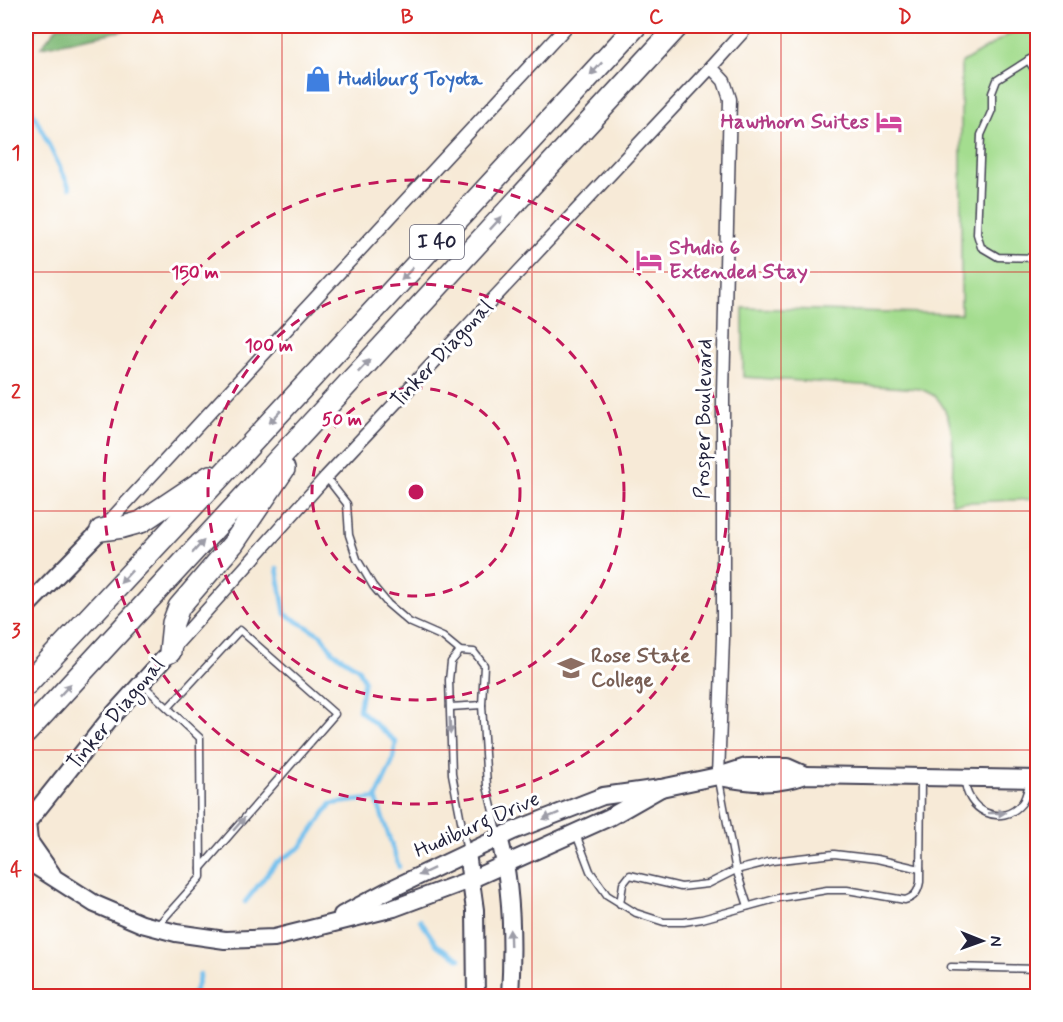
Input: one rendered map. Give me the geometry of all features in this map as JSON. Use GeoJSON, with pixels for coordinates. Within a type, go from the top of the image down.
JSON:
{"type":"FeatureCollection","features":[{"type":"Feature","properties":{"kind":"highway","name":"I 40"},"geometry":{"type":"LineString","coordinates":[[26,685],[636,26]]}},
{"type":"Feature","properties":{"kind":"highway"},"geometry":{"type":"LineString","coordinates":[[672,33],[684,26]]}},
{"type":"Feature","properties":{"kind":"highway","name":"I 40"},"geometry":{"type":"LineString","coordinates":[[26,733],[672,33]]}},
{"type":"Feature","properties":{"kind":"highway"},"geometry":{"type":"LineString","coordinates":[[170,651],[173,623],[179,607],[233,544],[325,410]]}},
{"type":"Feature","properties":{"kind":"highway"},"geometry":{"type":"LineString","coordinates":[[101,530],[141,522],[238,458]]}},
{"type":"Feature","properties":{"kind":"street"},"geometry":{"type":"LineString","coordinates":[[26,607],[101,530],[567,26]]}},
{"type":"Feature","properties":{"kind":"street","name":"Tinker Diagonal"},"geometry":{"type":"LineString","coordinates":[[26,823],[111,717],[326,477],[748,26]]}},
{"type":"Feature","properties":{"kind":"street","name":"Prosper Boulevard"},"geometry":{"type":"LineString","coordinates":[[711,68],[724,81],[730,99],[723,393],[723,638],[718,776]]}},
{"type":"Feature","properties":{"kind":"street","name":"Hudiburg Drive"},"geometry":{"type":"LineString","coordinates":[[320,927],[385,892],[499,837],[603,796],[661,788],[718,776],[746,767],[787,767],[805,775],[1034,779]]}},
{"type":"Feature","properties":{"kind":"street","name":"Hudiburg Drive"},"geometry":{"type":"LineString","coordinates":[[26,861],[95,904],[156,928],[225,940],[274,938],[394,908],[472,879],[610,817],[661,788]]}},
{"type":"Feature","properties":{"kind":"street"},"geometry":{"type":"LineString","coordinates":[[26,823],[29,841],[57,882]]}},
{"type":"Feature","properties":{"kind":"street"},"geometry":{"type":"LineString","coordinates":[[499,837],[506,864],[510,996]]}},
{"type":"Feature","properties":{"kind":"street"},"geometry":{"type":"LineString","coordinates":[[467,853],[472,879],[477,950],[476,996]]}},
{"type":"Feature","properties":{"kind":"lane"},"geometry":{"type":"LineString","coordinates":[[1038,54],[997,80],[992,93],[992,110],[981,135],[977,234],[981,248],[998,257],[1038,258]]}},
{"type":"Feature","properties":{"kind":"lane"},"geometry":{"type":"LineString","coordinates":[[1028,60],[1038,75]]}},
{"type":"Feature","properties":{"kind":"lane"},"geometry":{"type":"LineString","coordinates":[[326,477],[346,504],[349,535],[357,560],[373,586],[388,604],[409,622],[443,637],[460,651],[474,652],[484,665],[482,705],[487,786],[499,837]]}},
{"type":"Feature","properties":{"kind":"lane"},"geometry":{"type":"LineString","coordinates":[[168,708],[240,630],[335,714],[201,868]]}},
{"type":"Feature","properties":{"kind":"lane"},"geometry":{"type":"LineString","coordinates":[[460,651],[451,662],[452,774],[467,853]]}},
{"type":"Feature","properties":{"kind":"lane"},"geometry":{"type":"LineString","coordinates":[[141,683],[200,738],[201,877],[156,928]]}},
{"type":"Feature","properties":{"kind":"lane"},"geometry":{"type":"LineString","coordinates":[[450,707],[482,705]]}},
{"type":"Feature","properties":{"kind":"lane"},"geometry":{"type":"LineString","coordinates":[[718,776],[736,870],[748,906]]}},
{"type":"Feature","properties":{"kind":"lane"},"geometry":{"type":"LineString","coordinates":[[576,832],[590,871],[607,895],[649,919],[664,922],[693,921],[796,894],[827,890],[847,890],[906,900],[913,898],[918,891],[921,778]]}},
{"type":"Feature","properties":{"kind":"lane"},"geometry":{"type":"LineString","coordinates":[[965,778],[967,795],[977,808],[985,813],[999,814],[1011,812],[1023,802],[1034,779]]}},
{"type":"Feature","properties":{"kind":"lane"},"geometry":{"type":"LineString","coordinates":[[620,904],[623,884],[630,875],[681,887],[708,884],[736,870],[772,861],[834,854],[877,859],[920,869]]}},
{"type":"Feature","properties":{"kind":"lane"},"geometry":{"type":"LineString","coordinates":[[951,967],[1036,969],[1034,996]]}},
{"type":"Feature","properties":{"kind":"green space"},"geometry":{"type":"Polygon","coordinates":[[[58,26],[139,26],[41,47],[58,26]]]}},
{"type":"Feature","properties":{"kind":"green space"},"geometry":{"type":"Polygon","coordinates":[[[1023,26],[1037,26],[1037,499],[951,503],[952,434],[944,409],[937,398],[921,389],[743,377],[743,308],[961,314],[961,63],[1023,26]]]}},
{"type":"Feature","properties":{"kind":"waterway"},"geometry":{"type":"LineString","coordinates":[[26,67],[35,26]]}},
{"type":"Feature","properties":{"kind":"waterway"},"geometry":{"type":"LineString","coordinates":[[26,98],[70,188]]}},
{"type":"Feature","properties":{"kind":"waterway"},"geometry":{"type":"LineString","coordinates":[[245,902],[276,863],[301,847],[331,804],[376,798],[392,763],[396,742],[359,710],[364,680],[358,668],[333,652],[321,635],[285,614],[277,568]]}},
{"type":"Feature","properties":{"kind":"waterway"},"geometry":{"type":"LineString","coordinates":[[376,798],[399,867]]}},
{"type":"Feature","properties":{"kind":"waterway"},"geometry":{"type":"LineString","coordinates":[[420,920],[437,945],[460,959]]}},
{"type":"Feature","properties":{"kind":"waterway"},"geometry":{"type":"LineString","coordinates":[[190,996],[195,992],[200,974]]}},
{"type":"Feature","properties":{"kind":"place","name":"Hudiburg Toyota"},"geometry":{"type":"Point","coordinates":[318,79]}},
{"type":"Feature","properties":{"kind":"place","name":"Hawthorn Suites"},"geometry":{"type":"Point","coordinates":[889,122]}},
{"type":"Feature","properties":{"kind":"place","name":"Studio 6 Extended Stay"},"geometry":{"type":"Point","coordinates":[649,260]}},
{"type":"Feature","properties":{"kind":"place","name":"Rose State College"},"geometry":{"type":"Point","coordinates":[571,668]}}]}
